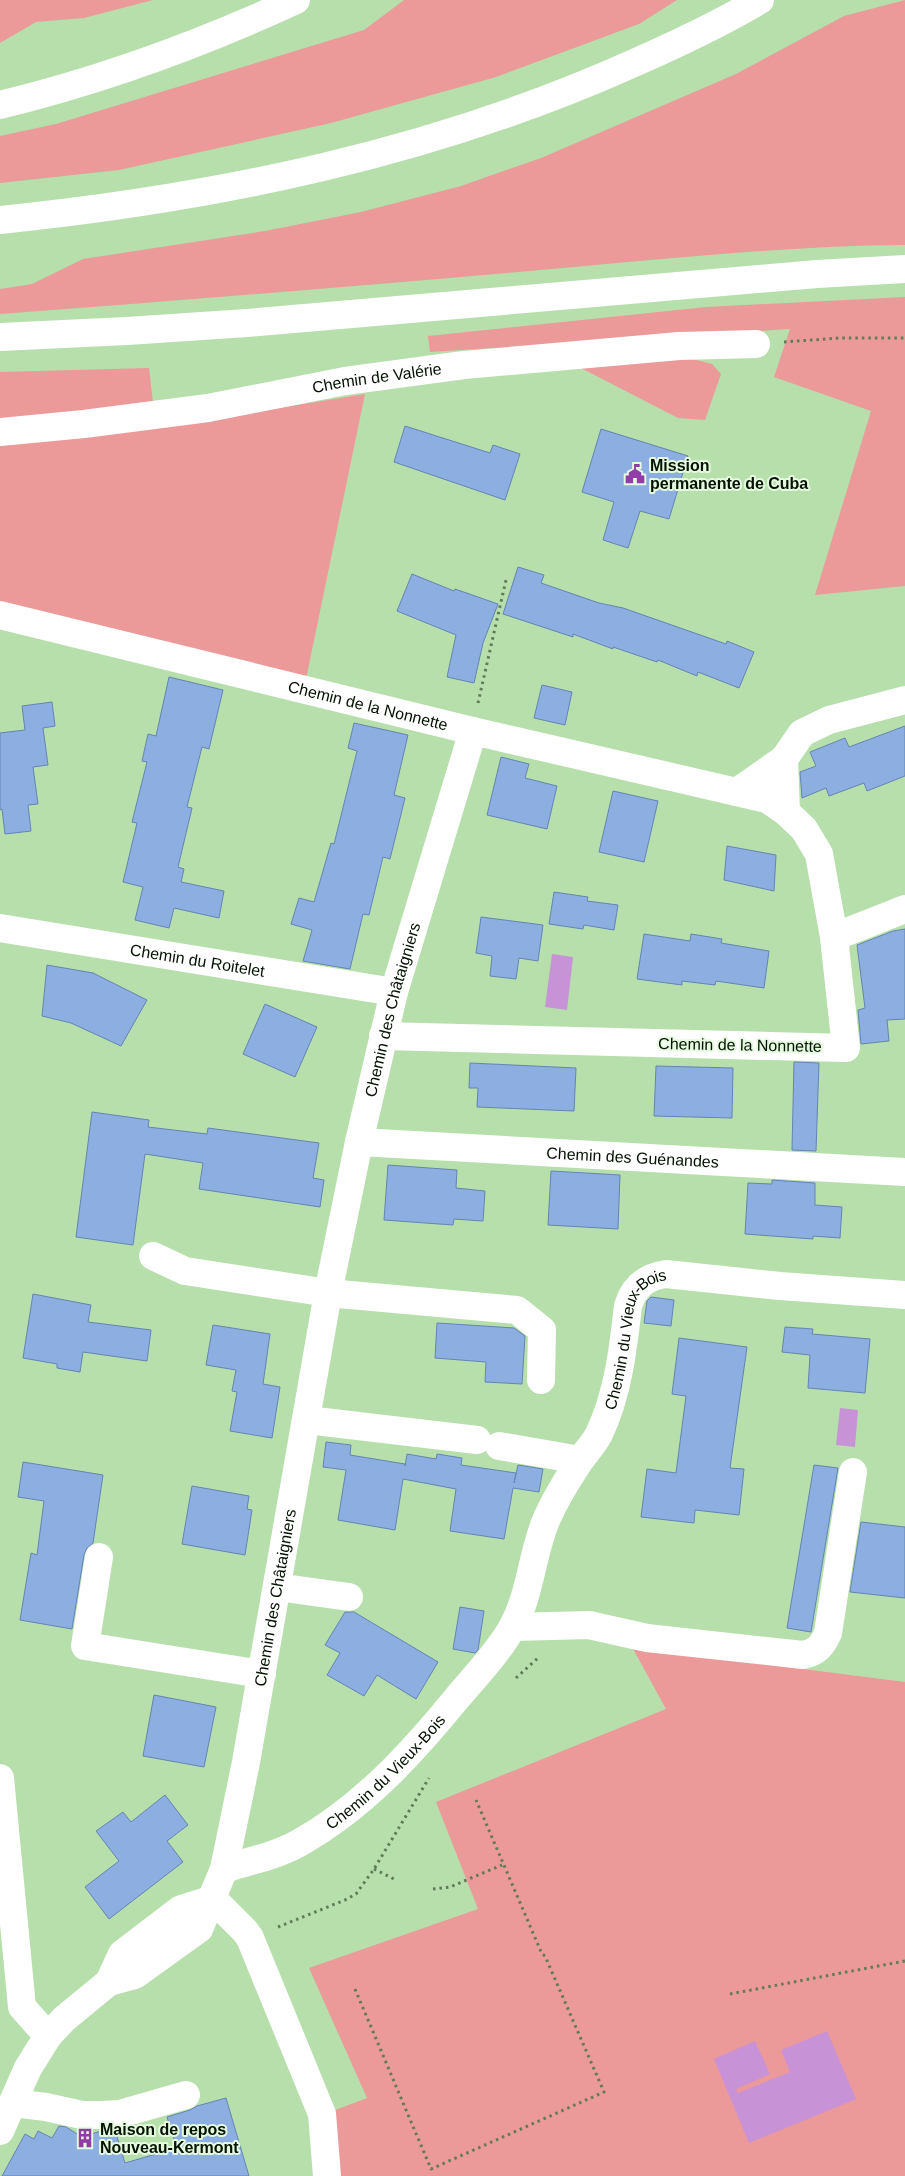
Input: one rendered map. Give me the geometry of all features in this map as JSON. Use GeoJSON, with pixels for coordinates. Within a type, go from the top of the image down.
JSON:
{"type":"FeatureCollection","features":[{"type":"Feature","properties":{"kind":"main road"},"geometry":{"type":"LineString","coordinates":[[0,105],[91,80],[161,56],[247,23],[296,0]]}},
{"type":"Feature","properties":{"kind":"main road"},"geometry":{"type":"LineString","coordinates":[[0,220],[124,205],[206,192],[288,176],[449,133],[529,106],[606,75],[682,41],[760,0]]}},
{"type":"Feature","properties":{"kind":"main road"},"geometry":{"type":"LineString","coordinates":[[0,337],[227,324],[807,275],[905,270]]}},
{"type":"Feature","properties":{"kind":"main road","name":"Chemin de Valérie"},"geometry":{"type":"LineString","coordinates":[[0,432],[84,424],[208,408],[344,381],[464,365],[669,346],[756,344]]}},
{"type":"Feature","properties":{"kind":"main road","name":"Chemin de la Nonnette"},"geometry":{"type":"LineString","coordinates":[[0,615],[473,731],[767,799],[786,812],[804,829],[819,854],[834,937],[846,1048],[383,1036]]}},
{"type":"Feature","properties":{"kind":"main road"},"geometry":{"type":"LineString","coordinates":[[737,792],[784,759],[802,733],[829,720],[905,700]]}},
{"type":"Feature","properties":{"kind":"main road","name":"Chemin des Châtaigniers"},"geometry":{"type":"LineString","coordinates":[[213,1899],[224,1869],[262,1674],[328,1293],[383,1036],[394,992],[473,731]]}},
{"type":"Feature","properties":{"kind":"main road"},"geometry":{"type":"LineString","coordinates":[[784,759],[786,812]]}},
{"type":"Feature","properties":{"kind":"main road"},"geometry":{"type":"LineString","coordinates":[[834,937],[905,908]]}},
{"type":"Feature","properties":{"kind":"main road","name":"Chemin du Roitelet"},"geometry":{"type":"LineString","coordinates":[[0,928],[394,992]]}},
{"type":"Feature","properties":{"kind":"main road","name":"Chemin des Guénandes"},"geometry":{"type":"LineString","coordinates":[[360,1142],[905,1172]]}},
{"type":"Feature","properties":{"kind":"main road"},"geometry":{"type":"LineString","coordinates":[[153,1256],[185,1271],[328,1293],[517,1310],[542,1330],[541,1380]]}},
{"type":"Feature","properties":{"kind":"main road","name":"Chemin du Vieux-Bois"},"geometry":{"type":"LineString","coordinates":[[224,1869],[277,1853],[298,1844],[325,1827],[360,1799],[403,1760],[423,1738],[482,1668],[513,1627],[546,1520],[580,1460],[598,1437],[606,1417],[620,1372],[631,1297],[635,1290],[647,1279],[666,1274],[780,1286],[905,1295]]}},
{"type":"Feature","properties":{"kind":"main road"},"geometry":{"type":"LineString","coordinates":[[307,1420],[488,1443],[580,1460]]}},
{"type":"Feature","properties":{"kind":"main road"},"geometry":{"type":"LineString","coordinates":[[513,1627],[589,1625],[657,1639],[803,1655],[814,1652],[821,1647],[828,1633],[853,1472]]}},
{"type":"Feature","properties":{"kind":"main road"},"geometry":{"type":"LineString","coordinates":[[100,1557],[86,1646],[262,1674]]}},
{"type":"Feature","properties":{"kind":"main road"},"geometry":{"type":"LineString","coordinates":[[277,1587],[349,1597]]}},
{"type":"Feature","properties":{"kind":"main road"},"geometry":{"type":"LineString","coordinates":[[0,1778],[22,2007],[48,2036]]}},
{"type":"Feature","properties":{"kind":"main road"},"geometry":{"type":"LineString","coordinates":[[0,2131],[28,2068],[48,2036],[64,2019],[109,1982],[122,1954],[181,1909],[213,1899],[250,1938],[322,2114],[327,2176]]}},
{"type":"Feature","properties":{"kind":"main road"},"geometry":{"type":"LineString","coordinates":[[12,2103],[46,2107],[82,2115],[101,2115],[120,2114],[186,2095]]}},
{"type":"Feature","properties":{"kind":"path"},"geometry":{"type":"LineString","coordinates":[[756,344],[840,338],[905,338]]}},
{"type":"Feature","properties":{"kind":"path"},"geometry":{"type":"LineString","coordinates":[[473,731],[481,686],[506,580]]}},
{"type":"Feature","properties":{"kind":"path"},"geometry":{"type":"LineString","coordinates":[[511,1682],[575,1625]]}},
{"type":"Feature","properties":{"kind":"path"},"geometry":{"type":"LineString","coordinates":[[250,1938],[356,1894],[415,1804],[432,1772]]}},
{"type":"Feature","properties":{"kind":"path"},"geometry":{"type":"LineString","coordinates":[[355,1989],[431,2169],[604,2092],[545,1956],[542,1954],[502,1865],[476,1800]]}},
{"type":"Feature","properties":{"kind":"path"},"geometry":{"type":"LineString","coordinates":[[433,1889],[450,1887],[502,1865]]}},
{"type":"Feature","properties":{"kind":"path"},"geometry":{"type":"LineString","coordinates":[[374,1869],[394,1879]]}},
{"type":"Feature","properties":{"kind":"path"},"geometry":{"type":"LineString","coordinates":[[730,1994],[905,1961]]}},
{"type":"Feature","properties":{"kind":"shaded area"},"geometry":{"type":"Polygon","coordinates":[[[0,0],[153,0],[84,18],[36,22],[0,43],[0,0]]]}},
{"type":"Feature","properties":{"kind":"shaded area"},"geometry":{"type":"Polygon","coordinates":[[[404,0],[677,0],[639,24],[496,77],[331,123],[119,170],[0,183],[0,136],[56,124],[364,30],[404,0]]]}},
{"type":"Feature","properties":{"kind":"shaded area"},"geometry":{"type":"Polygon","coordinates":[[[905,0],[905,245],[808,248],[711,255],[0,314],[0,289],[32,284],[83,259],[265,231],[361,212],[461,186],[541,158],[736,74],[844,16],[905,0]]]}},
{"type":"Feature","properties":{"kind":"shaded area"},"geometry":{"type":"Polygon","coordinates":[[[905,297],[905,586],[815,595],[871,411],[774,377],[790,329],[430,352],[428,336],[706,307],[905,297]]]}},
{"type":"Feature","properties":{"kind":"shaded area"},"geometry":{"type":"Polygon","coordinates":[[[685,357],[712,364],[721,374],[705,420],[678,418],[579,367],[685,357]]]}},
{"type":"Feature","properties":{"kind":"shaded area"},"geometry":{"type":"Polygon","coordinates":[[[149,368],[156,428],[365,394],[306,679],[0,602],[0,372],[149,368]]]}},
{"type":"Feature","properties":{"kind":"shaded area"},"geometry":{"type":"Polygon","coordinates":[[[552,954],[573,957],[567,1010],[545,1007],[552,954]]]}},
{"type":"Feature","properties":{"kind":"shaded area"},"geometry":{"type":"Polygon","coordinates":[[[840,1408],[858,1410],[855,1447],[836,1445],[840,1408]]]}},
{"type":"Feature","properties":{"kind":"shaded area"},"geometry":{"type":"Polygon","coordinates":[[[632,1647],[905,1682],[905,2176],[340,2176],[330,2112],[367,2098],[309,1968],[478,1909],[436,1802],[666,1709],[632,1647]]]}},
{"type":"Feature","properties":{"kind":"shaded area"},"geometry":{"type":"Polygon","coordinates":[[[827,2031],[856,2099],[749,2143],[714,2059],[755,2041],[770,2074],[736,2089],[738,2093],[790,2072],[781,2050],[827,2031]]]}},
{"type":"Feature","properties":{"kind":"building"},"geometry":{"type":"Polygon","coordinates":[[[405,426],[490,453],[493,445],[520,454],[505,500],[394,462],[405,426]]]}},
{"type":"Feature","properties":{"kind":"building","name":"Mission permanente de Cuba"},"geometry":{"type":"Polygon","coordinates":[[[601,429],[688,456],[669,519],[640,511],[628,548],[603,540],[614,502],[582,492],[601,429]]]}},
{"type":"Feature","properties":{"kind":"building"},"geometry":{"type":"Polygon","coordinates":[[[518,567],[544,575],[541,583],[599,603],[623,608],[726,644],[727,641],[754,652],[739,688],[698,672],[697,676],[658,660],[657,662],[613,647],[613,649],[573,634],[573,637],[503,614],[518,567]]]}},
{"type":"Feature","properties":{"kind":"building"},"geometry":{"type":"Polygon","coordinates":[[[412,574],[454,591],[455,589],[498,604],[483,643],[474,683],[447,677],[456,635],[397,611],[412,574]]]}},
{"type":"Feature","properties":{"kind":"building"},"geometry":{"type":"Polygon","coordinates":[[[169,677],[223,690],[209,749],[202,747],[187,807],[192,808],[178,867],[184,869],[181,882],[224,891],[219,918],[174,908],[169,928],[135,920],[143,887],[123,882],[137,823],[132,822],[147,762],[142,761],[148,734],[156,736],[169,677]]]}},
{"type":"Feature","properties":{"kind":"building"},"geometry":{"type":"Polygon","coordinates":[[[542,685],[572,692],[565,725],[534,718],[542,685]]]}},
{"type":"Feature","properties":{"kind":"building"},"geometry":{"type":"Polygon","coordinates":[[[52,702],[55,726],[43,728],[48,765],[33,767],[38,804],[28,805],[31,831],[5,834],[2,809],[0,810],[0,733],[25,730],[22,706],[52,702]]]}},
{"type":"Feature","properties":{"kind":"building"},"geometry":{"type":"Polygon","coordinates":[[[354,723],[408,735],[394,795],[405,798],[390,859],[383,857],[369,915],[363,914],[350,969],[303,961],[312,930],[291,924],[299,898],[314,902],[331,843],[334,844],[357,751],[348,748],[354,723]]]}},
{"type":"Feature","properties":{"kind":"building"},"geometry":{"type":"Polygon","coordinates":[[[905,726],[905,776],[867,791],[864,783],[829,796],[826,788],[802,798],[800,772],[816,766],[810,752],[845,738],[849,747],[905,726]]]}},
{"type":"Feature","properties":{"kind":"building"},"geometry":{"type":"Polygon","coordinates":[[[501,757],[529,764],[525,778],[557,786],[547,829],[487,815],[501,757]]]}},
{"type":"Feature","properties":{"kind":"building"},"geometry":{"type":"Polygon","coordinates":[[[613,791],[658,801],[644,862],[599,852],[613,791]]]}},
{"type":"Feature","properties":{"kind":"building"},"geometry":{"type":"Polygon","coordinates":[[[727,846],[776,855],[774,891],[724,880],[727,846]]]}},
{"type":"Feature","properties":{"kind":"building"},"geometry":{"type":"Polygon","coordinates":[[[554,892],[588,897],[587,901],[618,905],[614,930],[584,925],[583,929],[549,924],[554,892]]]}},
{"type":"Feature","properties":{"kind":"building"},"geometry":{"type":"Polygon","coordinates":[[[481,917],[543,925],[538,961],[519,958],[516,979],[490,976],[492,956],[476,953],[481,917]]]}},
{"type":"Feature","properties":{"kind":"building"},"geometry":{"type":"Polygon","coordinates":[[[905,929],[905,1019],[887,1020],[889,1041],[861,1044],[858,1010],[865,1008],[857,945],[893,931],[905,929]]]}},
{"type":"Feature","properties":{"kind":"building"},"geometry":{"type":"Polygon","coordinates":[[[644,934],[690,941],[691,934],[722,939],[721,943],[769,951],[764,988],[716,981],[715,985],[682,981],[682,985],[637,979],[644,934]]]}},
{"type":"Feature","properties":{"kind":"building"},"geometry":{"type":"Polygon","coordinates":[[[47,965],[93,973],[147,1000],[121,1046],[71,1023],[42,1016],[47,965]]]}},
{"type":"Feature","properties":{"kind":"building"},"geometry":{"type":"Polygon","coordinates":[[[265,1004],[317,1027],[295,1077],[243,1054],[265,1004]]]}},
{"type":"Feature","properties":{"kind":"building"},"geometry":{"type":"Polygon","coordinates":[[[794,1062],[819,1063],[816,1151],[792,1150],[794,1062]]]}},
{"type":"Feature","properties":{"kind":"building"},"geometry":{"type":"Polygon","coordinates":[[[470,1063],[576,1068],[574,1111],[477,1107],[478,1088],[469,1088],[470,1063]]]}},
{"type":"Feature","properties":{"kind":"building"},"geometry":{"type":"Polygon","coordinates":[[[656,1066],[733,1068],[732,1118],[654,1116],[656,1066]]]}},
{"type":"Feature","properties":{"kind":"building"},"geometry":{"type":"Polygon","coordinates":[[[92,1112],[149,1120],[148,1127],[207,1134],[208,1128],[319,1143],[313,1178],[324,1180],[320,1207],[199,1189],[203,1163],[145,1154],[133,1245],[76,1237],[92,1112]]]}},
{"type":"Feature","properties":{"kind":"building"},"geometry":{"type":"Polygon","coordinates":[[[388,1165],[457,1170],[456,1188],[485,1191],[483,1221],[454,1219],[453,1225],[384,1220],[388,1165]]]}},
{"type":"Feature","properties":{"kind":"building"},"geometry":{"type":"Polygon","coordinates":[[[551,1171],[620,1175],[618,1229],[548,1225],[551,1171]]]}},
{"type":"Feature","properties":{"kind":"building"},"geometry":{"type":"Polygon","coordinates":[[[772,1180],[815,1183],[815,1205],[842,1207],[840,1238],[813,1236],[813,1239],[745,1234],[748,1183],[772,1184],[772,1180]]]}},
{"type":"Feature","properties":{"kind":"building"},"geometry":{"type":"Polygon","coordinates":[[[33,1294],[91,1305],[88,1322],[151,1330],[147,1361],[83,1352],[80,1372],[57,1368],[57,1364],[23,1358],[33,1294]]]}},
{"type":"Feature","properties":{"kind":"building"},"geometry":{"type":"Polygon","coordinates":[[[651,1297],[674,1300],[671,1326],[644,1323],[647,1301],[651,1297]]]}},
{"type":"Feature","properties":{"kind":"building"},"geometry":{"type":"Polygon","coordinates":[[[437,1323],[514,1328],[525,1336],[522,1384],[485,1382],[486,1362],[435,1358],[437,1323]]]}},
{"type":"Feature","properties":{"kind":"building"},"geometry":{"type":"Polygon","coordinates":[[[213,1325],[270,1334],[263,1384],[280,1387],[272,1438],[230,1431],[237,1392],[232,1391],[236,1370],[206,1365],[213,1325]]]}},
{"type":"Feature","properties":{"kind":"building"},"geometry":{"type":"Polygon","coordinates":[[[785,1327],[813,1329],[812,1334],[870,1339],[865,1393],[808,1388],[810,1355],[782,1352],[785,1327]]]}},
{"type":"Feature","properties":{"kind":"building"},"geometry":{"type":"Polygon","coordinates":[[[679,1338],[747,1347],[730,1468],[744,1469],[739,1515],[695,1510],[694,1523],[641,1517],[647,1469],[676,1473],[686,1396],[672,1394],[679,1338]]]}},
{"type":"Feature","properties":{"kind":"building"},"geometry":{"type":"Polygon","coordinates":[[[326,1442],[351,1445],[350,1455],[405,1464],[405,1466],[407,1454],[436,1459],[437,1454],[462,1458],[461,1465],[516,1473],[514,1483],[518,1465],[543,1469],[539,1492],[513,1488],[504,1539],[450,1531],[456,1489],[403,1479],[395,1530],[338,1520],[346,1470],[323,1467],[326,1442]]]}},
{"type":"Feature","properties":{"kind":"building"},"geometry":{"type":"Polygon","coordinates":[[[23,1462],[103,1475],[93,1543],[87,1548],[84,1555],[72,1629],[20,1620],[31,1553],[37,1555],[44,1501],[18,1497],[23,1462]]]}},
{"type":"Feature","properties":{"kind":"building"},"geometry":{"type":"Polygon","coordinates":[[[814,1465],[838,1468],[811,1632],[787,1628],[814,1465]]]}},
{"type":"Feature","properties":{"kind":"building"},"geometry":{"type":"Polygon","coordinates":[[[192,1486],[249,1496],[247,1509],[252,1510],[245,1555],[182,1544],[192,1486]]]}},
{"type":"Feature","properties":{"kind":"building"},"geometry":{"type":"Polygon","coordinates":[[[861,1522],[905,1527],[905,1598],[850,1592],[861,1522]]]}},
{"type":"Feature","properties":{"kind":"building"},"geometry":{"type":"Polygon","coordinates":[[[460,1607],[484,1611],[478,1650],[475,1653],[453,1649],[460,1607]]]}},
{"type":"Feature","properties":{"kind":"building"},"geometry":{"type":"Polygon","coordinates":[[[345,1612],[354,1612],[438,1662],[416,1699],[377,1675],[364,1696],[327,1675],[340,1653],[325,1645],[345,1612]]]}},
{"type":"Feature","properties":{"kind":"building"},"geometry":{"type":"Polygon","coordinates":[[[154,1695],[216,1707],[204,1767],[143,1756],[154,1695]]]}},
{"type":"Feature","properties":{"kind":"building"},"geometry":{"type":"Polygon","coordinates":[[[165,1795],[188,1825],[167,1841],[183,1862],[109,1919],[85,1887],[119,1861],[96,1831],[123,1812],[131,1822],[165,1795]]]}},
{"type":"Feature","properties":{"kind":"building","name":"Maison de repos Nouveau-Kermont"},"geometry":{"type":"Polygon","coordinates":[[[226,2098],[249,2176],[2,2176],[25,2134],[34,2139],[38,2131],[52,2138],[59,2126],[66,2127],[82,2137],[104,2130],[115,2130],[125,2163],[177,2148],[167,2117],[226,2098]]]}},
{"type":"Feature","properties":{"kind":"place","name":"Mission permanente de Cuba"},"geometry":{"type":"Point","coordinates":[635,474]}},
{"type":"Feature","properties":{"kind":"place","name":"Maison de repos Nouveau-Kermont"},"geometry":{"type":"Point","coordinates":[85,2138]}}]}
